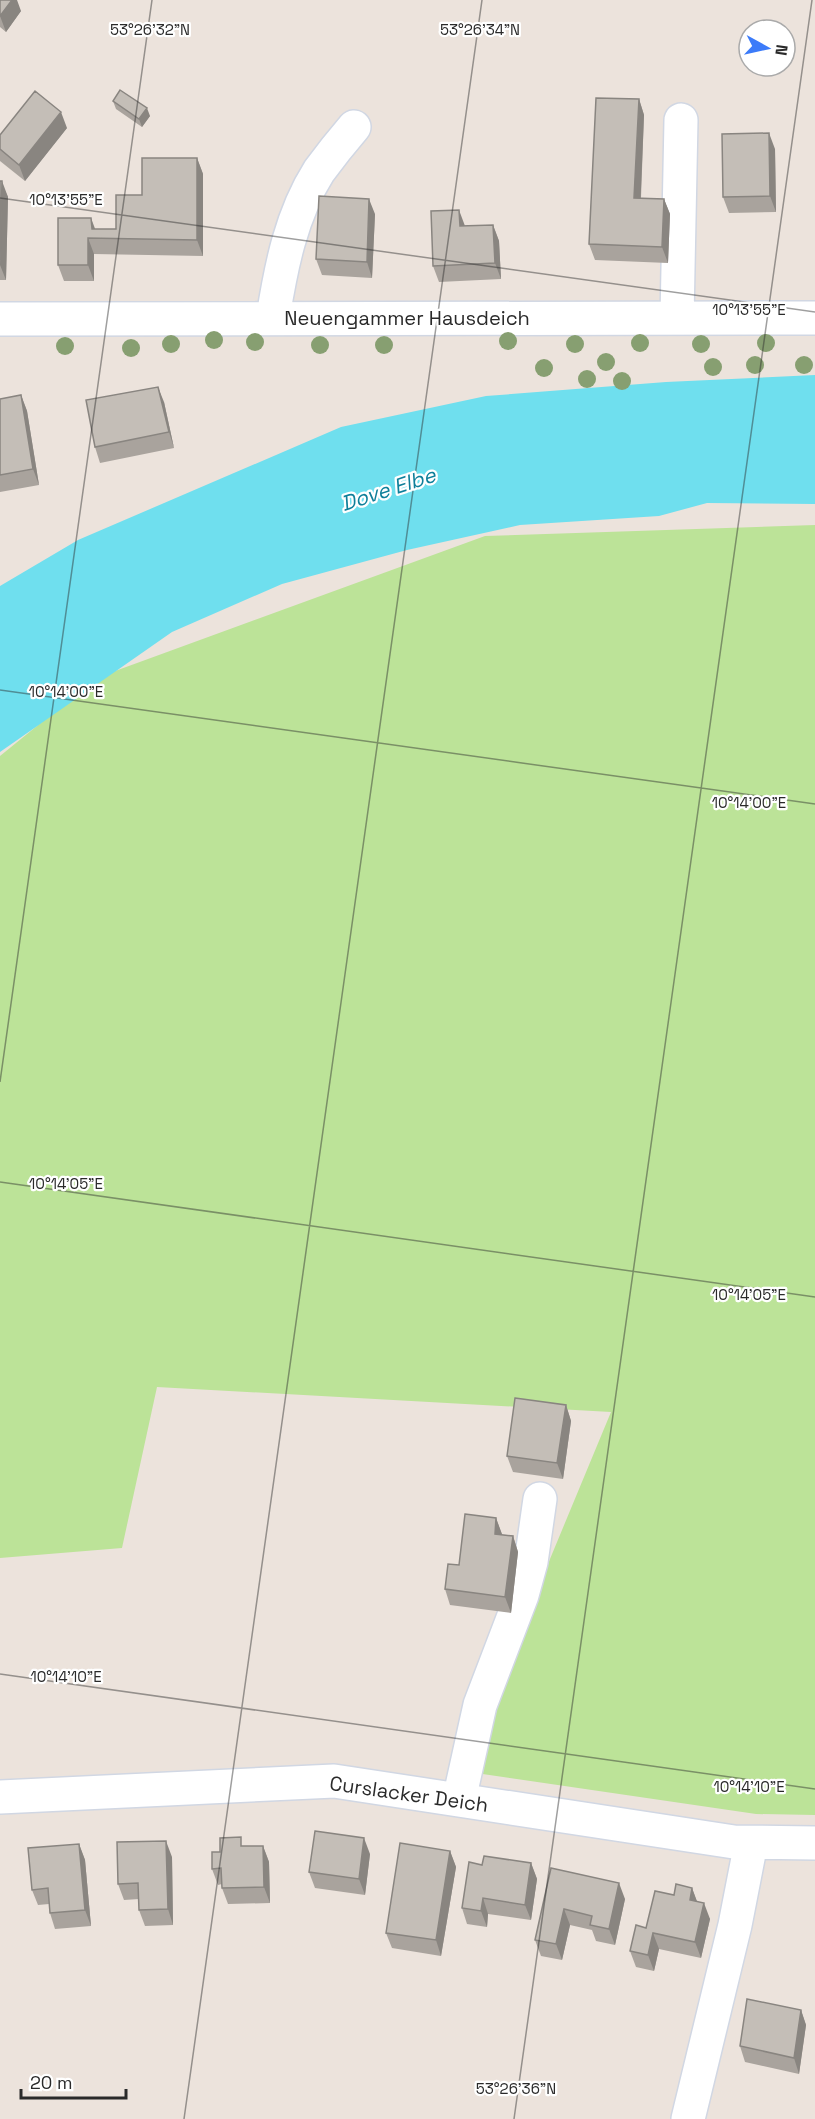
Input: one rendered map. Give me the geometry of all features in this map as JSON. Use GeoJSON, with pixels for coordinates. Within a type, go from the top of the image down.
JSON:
{"type":"FeatureCollection","features":[{"type":"Feature","properties":{"kind":"street"},"geometry":{"type":"LineString","coordinates":[[677,318],[681,120]]}},
{"type":"Feature","properties":{"kind":"street"},"geometry":{"type":"LineString","coordinates":[[273,317],[283,256],[300,211],[319,172],[354,127]]}},
{"type":"Feature","properties":{"kind":"street","name":"Neuengammer Hausdeich"},"geometry":{"type":"LineString","coordinates":[[0,319],[815,318]]}},
{"type":"Feature","properties":{"kind":"street"},"geometry":{"type":"LineString","coordinates":[[459,1800],[480,1705],[528,1573],[540,1499]]}},
{"type":"Feature","properties":{"kind":"street","name":"Curslacker Deich"},"geometry":{"type":"LineString","coordinates":[[0,1797],[334,1781],[723,1841],[815,1843]]}},
{"type":"Feature","properties":{"kind":"street"},"geometry":{"type":"LineString","coordinates":[[688,2119],[735,1925],[751,1843]]}},
{"type":"Feature","properties":{"kind":"green space"},"geometry":{"type":"Polygon","coordinates":[[[815,525],[815,1815],[756,1814],[462,1771],[611,1412],[157,1387],[122,1548],[0,1558],[0,756],[96,678],[485,536],[815,525]]]}},
{"type":"Feature","properties":{"kind":"water","name":"Dove Elbe"},"geometry":{"type":"Polygon","coordinates":[[[815,375],[815,504],[707,503],[659,516],[520,525],[407,550],[282,584],[172,632],[0,752],[0,586],[78,540],[341,427],[486,396],[666,382],[815,375]]]}},
{"type":"Feature","properties":{"kind":"building"},"geometry":{"type":"Polygon","coordinates":[[[0,0],[12,0],[0,16],[0,0]]]}},
{"type":"Feature","properties":{"kind":"building"},"geometry":{"type":"Polygon","coordinates":[[[120,90],[147,108],[139,119],[113,101],[120,90]]]}},
{"type":"Feature","properties":{"kind":"building"},"geometry":{"type":"Polygon","coordinates":[[[35,91],[61,112],[19,165],[0,149],[0,135],[35,91]]]}},
{"type":"Feature","properties":{"kind":"building"},"geometry":{"type":"Polygon","coordinates":[[[596,98],[639,99],[634,198],[664,199],[662,247],[589,244],[596,98]]]}},
{"type":"Feature","properties":{"kind":"building"},"geometry":{"type":"Polygon","coordinates":[[[769,133],[770,196],[723,197],[722,134],[769,133]]]}},
{"type":"Feature","properties":{"kind":"building"},"geometry":{"type":"Polygon","coordinates":[[[142,158],[197,158],[197,240],[88,238],[88,265],[58,265],[58,218],[91,218],[92,229],[116,229],[116,195],[142,195],[142,158]]]}},
{"type":"Feature","properties":{"kind":"building"},"geometry":{"type":"Polygon","coordinates":[[[0,181],[2,181],[0,260],[0,181]]]}},
{"type":"Feature","properties":{"kind":"building"},"geometry":{"type":"Polygon","coordinates":[[[319,196],[369,199],[367,262],[316,259],[319,196]]]}},
{"type":"Feature","properties":{"kind":"building"},"geometry":{"type":"Polygon","coordinates":[[[459,210],[460,226],[493,225],[495,263],[433,266],[431,211],[459,210]]]}},
{"type":"Feature","properties":{"kind":"building"},"geometry":{"type":"Polygon","coordinates":[[[158,387],[169,432],[95,447],[86,400],[158,387]]]}},
{"type":"Feature","properties":{"kind":"building"},"geometry":{"type":"Polygon","coordinates":[[[21,395],[33,469],[0,475],[0,399],[21,395]]]}},
{"type":"Feature","properties":{"kind":"building"},"geometry":{"type":"Polygon","coordinates":[[[515,1398],[566,1405],[557,1463],[507,1456],[515,1398]]]}},
{"type":"Feature","properties":{"kind":"building"},"geometry":{"type":"Polygon","coordinates":[[[465,1514],[496,1518],[495,1534],[513,1536],[505,1597],[445,1589],[448,1564],[459,1565],[465,1514]]]}},
{"type":"Feature","properties":{"kind":"building"},"geometry":{"type":"Polygon","coordinates":[[[315,1831],[364,1838],[359,1879],[309,1872],[315,1831]]]}},
{"type":"Feature","properties":{"kind":"building"},"geometry":{"type":"Polygon","coordinates":[[[241,1837],[241,1846],[263,1846],[264,1887],[222,1888],[221,1868],[212,1869],[212,1852],[220,1852],[220,1838],[241,1837]]]}},
{"type":"Feature","properties":{"kind":"building"},"geometry":{"type":"Polygon","coordinates":[[[166,1841],[168,1909],[139,1910],[138,1883],[118,1884],[117,1842],[166,1841]]]}},
{"type":"Feature","properties":{"kind":"building"},"geometry":{"type":"Polygon","coordinates":[[[400,1843],[450,1851],[436,1940],[386,1933],[400,1843]]]}},
{"type":"Feature","properties":{"kind":"building"},"geometry":{"type":"Polygon","coordinates":[[[79,1844],[85,1910],[50,1913],[48,1888],[32,1890],[28,1848],[79,1844]]]}},
{"type":"Feature","properties":{"kind":"building"},"geometry":{"type":"Polygon","coordinates":[[[484,1856],[531,1863],[525,1905],[483,1898],[481,1911],[462,1908],[469,1862],[482,1865],[484,1856]]]}},
{"type":"Feature","properties":{"kind":"building"},"geometry":{"type":"Polygon","coordinates":[[[551,1868],[619,1883],[609,1929],[590,1925],[592,1916],[564,1909],[556,1944],[535,1940],[551,1868]]]}},
{"type":"Feature","properties":{"kind":"building"},"geometry":{"type":"Polygon","coordinates":[[[676,1884],[692,1888],[690,1900],[704,1903],[695,1942],[653,1933],[648,1955],[630,1951],[636,1925],[646,1928],[655,1891],[674,1895],[676,1884]]]}},
{"type":"Feature","properties":{"kind":"building"},"geometry":{"type":"Polygon","coordinates":[[[747,1999],[801,2010],[794,2058],[740,2046],[747,1999]]]}}]}
